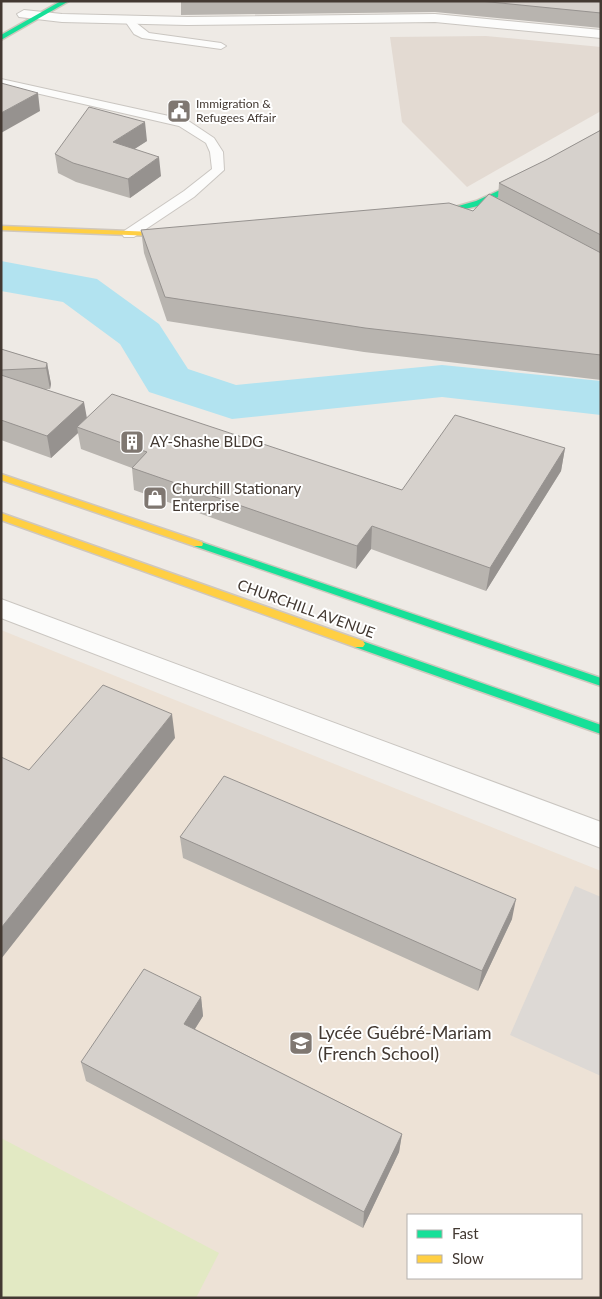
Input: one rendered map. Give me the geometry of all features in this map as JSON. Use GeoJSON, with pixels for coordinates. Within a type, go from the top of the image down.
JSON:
{"type":"FeatureCollection","features":[{"type":"Feature","properties":{"kind":"main road"},"geometry":{"type":"LineString","coordinates":[[3,33],[24,14],[45,1]]}},
{"type":"Feature","properties":{"kind":"main road"},"geometry":{"type":"LineString","coordinates":[[3,33],[41,16],[66,1]]}},
{"type":"Feature","properties":{"kind":"main road"},"geometry":{"type":"LineString","coordinates":[[414,218],[479,203],[544,173]]}},
{"type":"Feature","properties":{"kind":"main road"},"geometry":{"type":"LineString","coordinates":[[1,228],[192,235]]}},
{"type":"Feature","properties":{"kind":"main road","name":"CHURCHILL AVENUE"},"geometry":{"type":"LineString","coordinates":[[1,477],[601,682]]}},
{"type":"Feature","properties":{"kind":"main road","name":"CHURCHILL AVENUE"},"geometry":{"type":"LineString","coordinates":[[1,516],[601,730]]}},
{"type":"Feature","properties":{"kind":"street"},"geometry":{"type":"LineString","coordinates":[[24,14],[130,21],[436,18],[601,34]]}},
{"type":"Feature","properties":{"kind":"street"},"geometry":{"type":"LineString","coordinates":[[479,203],[501,215]]}},
{"type":"Feature","properties":{"kind":"street"},"geometry":{"type":"LineString","coordinates":[[1,608],[601,835]]}},
{"type":"Feature","properties":{"kind":"lane"},"geometry":{"type":"LineString","coordinates":[[130,21],[138,32],[146,36],[221,46]]}},
{"type":"Feature","properties":{"kind":"lane"},"geometry":{"type":"LineString","coordinates":[[1,82],[183,123],[208,136],[219,153],[218,170],[189,194],[129,234]]}},
{"type":"Feature","properties":{"kind":"shaded area"},"geometry":{"type":"Polygon","coordinates":[[[486,36],[601,47],[601,111],[467,187],[402,122],[390,37],[486,36]]]}},
{"type":"Feature","properties":{"kind":"shaded area","name":"Lycée Guébré-Mariam (French School)"},"geometry":{"type":"Polygon","coordinates":[[[1,630],[601,871],[601,1298],[1,1298],[1,630]]]}},
{"type":"Feature","properties":{"kind":"shaded area"},"geometry":{"type":"Polygon","coordinates":[[[575,886],[601,897],[601,1076],[510,1035],[575,886]]]}},
{"type":"Feature","properties":{"kind":"green space"},"geometry":{"type":"Polygon","coordinates":[[[1,1138],[219,1253],[196,1298],[1,1298],[1,1138]]]}},
{"type":"Feature","properties":{"kind":"building"},"geometry":{"type":"Polygon","coordinates":[[[480,1],[601,1],[601,13],[480,1]]]}},
{"type":"Feature","properties":{"kind":"building"},"geometry":{"type":"Polygon","coordinates":[[[1,83],[38,93],[1,113],[1,83]]]}},
{"type":"Feature","properties":{"kind":"building"},"geometry":{"type":"Polygon","coordinates":[[[89,107],[145,122],[113,142],[159,157],[128,179],[73,163],[55,154],[89,107]]]}},
{"type":"Feature","properties":{"kind":"building"},"geometry":{"type":"Polygon","coordinates":[[[601,130],[601,235],[499,183],[546,160],[601,130]]]}},
{"type":"Feature","properties":{"kind":"building"},"geometry":{"type":"Polygon","coordinates":[[[489,194],[601,253],[601,355],[365,328],[165,297],[141,230],[449,203],[473,211],[489,194]]]}},
{"type":"Feature","properties":{"kind":"building"},"geometry":{"type":"Polygon","coordinates":[[[1,349],[47,363],[46,368],[1,370],[1,349]]]}},
{"type":"Feature","properties":{"kind":"building"},"geometry":{"type":"Polygon","coordinates":[[[1,375],[84,402],[47,436],[1,420],[1,375]]]}},
{"type":"Feature","properties":{"kind":"building"},"geometry":{"type":"Polygon","coordinates":[[[112,394],[402,490],[455,415],[565,448],[490,568],[372,526],[357,546],[132,468],[147,452],[77,427],[112,394]]]}},
{"type":"Feature","properties":{"kind":"building"},"geometry":{"type":"Polygon","coordinates":[[[103,685],[172,714],[1,928],[1,757],[29,770],[103,685]]]}},
{"type":"Feature","properties":{"kind":"building"},"geometry":{"type":"Polygon","coordinates":[[[224,776],[516,899],[482,971],[180,837],[224,776]]]}},
{"type":"Feature","properties":{"kind":"building"},"geometry":{"type":"Polygon","coordinates":[[[144,969],[201,997],[184,1024],[402,1134],[364,1212],[81,1062],[144,969]]]}},
{"type":"Feature","properties":{"kind":"waterway"},"geometry":{"type":"LineString","coordinates":[[1,276],[79,290],[141,335],[168,380],[232,402],[442,381],[601,398]]}},
{"type":"Feature","properties":{"kind":"traffic: fast"},"geometry":{"type":"LineString","coordinates":[[1,38],[66,1]]}},
{"type":"Feature","properties":{"kind":"traffic: fast"},"geometry":{"type":"LineString","coordinates":[[427,216],[479,203],[532,179]]}},
{"type":"Feature","properties":{"kind":"traffic: fast"},"geometry":{"type":"LineString","coordinates":[[198,544],[601,682]]}},
{"type":"Feature","properties":{"kind":"traffic: fast"},"geometry":{"type":"LineString","coordinates":[[359,644],[601,730]]}},
{"type":"Feature","properties":{"kind":"traffic: slow"},"geometry":{"type":"LineString","coordinates":[[1,228],[180,235]]}},
{"type":"Feature","properties":{"kind":"traffic: slow"},"geometry":{"type":"LineString","coordinates":[[1,477],[198,544]]}},
{"type":"Feature","properties":{"kind":"traffic: slow"},"geometry":{"type":"LineString","coordinates":[[1,516],[359,644]]}},
{"type":"Feature","properties":{"kind":"place","name":"Immigration & Refugees Affair"},"geometry":{"type":"Point","coordinates":[179,111]}},
{"type":"Feature","properties":{"kind":"place","name":"AY-Shashe BLDG"},"geometry":{"type":"Point","coordinates":[132,442]}},
{"type":"Feature","properties":{"kind":"place","name":"Churchill Stationary Enterprise"},"geometry":{"type":"Point","coordinates":[155,498]}},
{"type":"Feature","properties":{"kind":"place","name":"Lycée Guébré-Mariam (French School)"},"geometry":{"type":"Point","coordinates":[301,1043]}}]}
